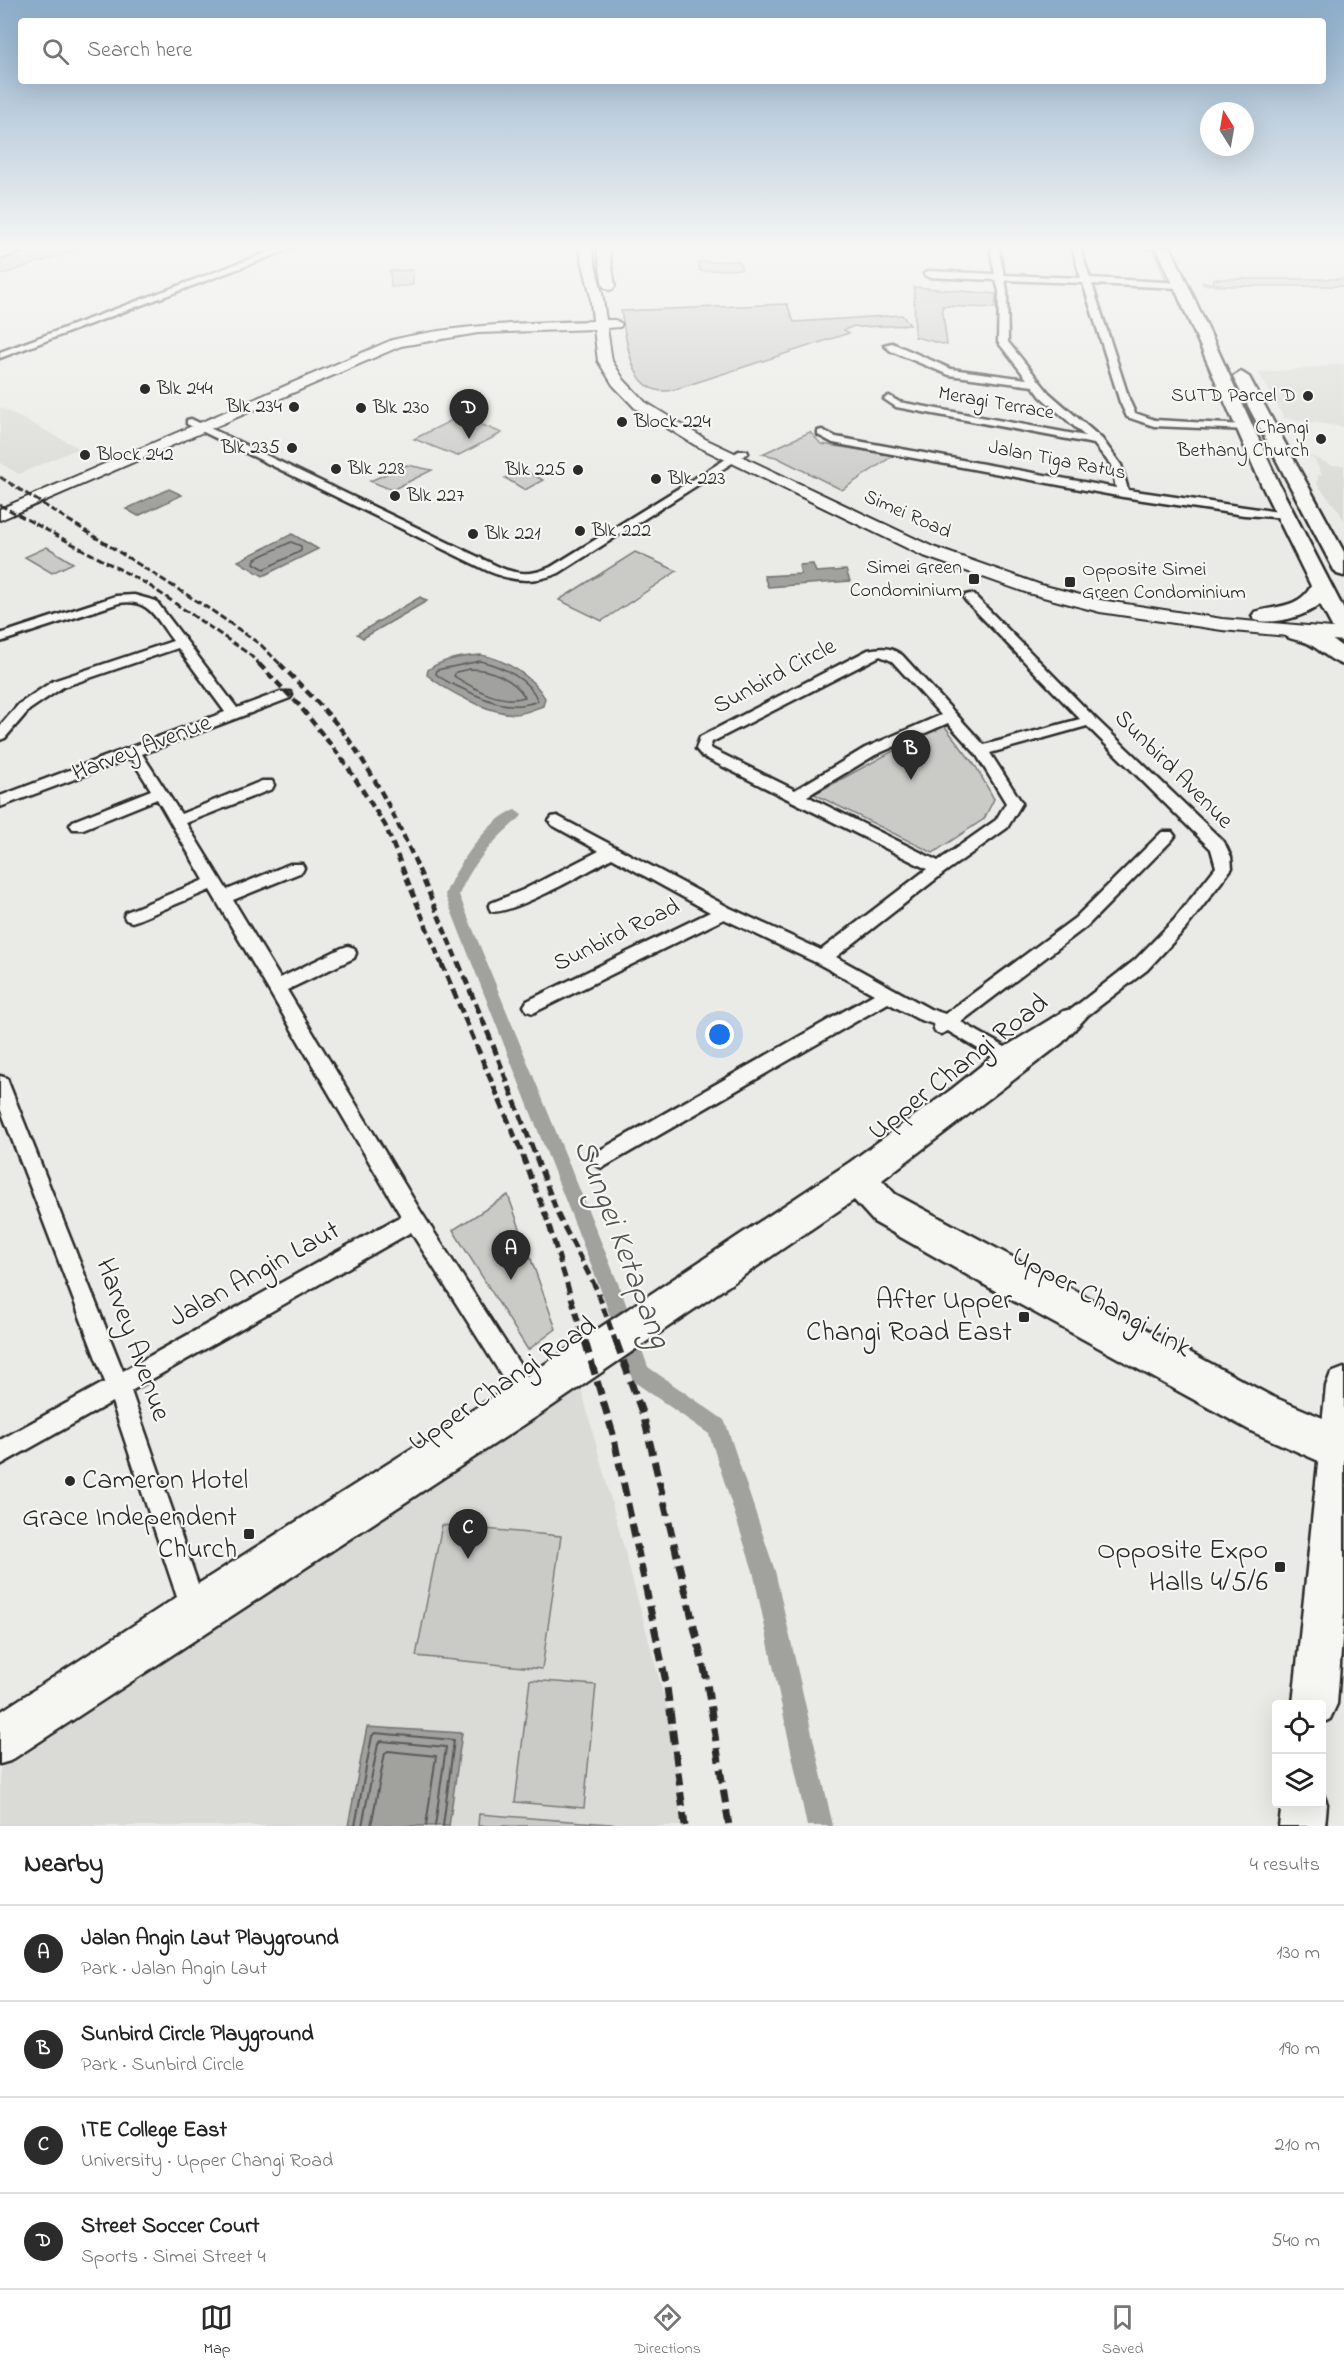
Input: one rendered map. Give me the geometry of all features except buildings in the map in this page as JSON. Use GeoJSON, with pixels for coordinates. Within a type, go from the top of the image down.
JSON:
{"type":"FeatureCollection","features":[{"type":"Feature","properties":{"kind":"main road"},"geometry":{"type":"LineString","coordinates":[[0,506],[375,351],[420,337],[449,333]]}},
{"type":"Feature","properties":{"kind":"main road","name":"Simei Road"},"geometry":{"type":"LineString","coordinates":[[610,333],[612,360],[663,411],[739,456],[923,549],[977,569],[1098,605],[1174,619],[1293,632],[1343,626]]}},
{"type":"Feature","properties":{"kind":"main road","name":"Simei Road"},"geometry":{"type":"LineString","coordinates":[[615,333],[617,339]]}},
{"type":"Feature","properties":{"kind":"main road"},"geometry":{"type":"LineString","coordinates":[[1202,333],[1286,516],[1343,626]]}},
{"type":"Feature","properties":{"kind":"main road"},"geometry":{"type":"LineString","coordinates":[[1223,380],[1238,370],[1278,450],[1344,570]]}},
{"type":"Feature","properties":{"kind":"main road"},"geometry":{"type":"LineString","coordinates":[[0,515],[195,425]]}},
{"type":"Feature","properties":{"kind":"main road","name":"Simei Road"},"geometry":{"type":"LineString","coordinates":[[739,456],[937,544],[1002,567],[1091,592],[1188,608],[1343,626]]}},
{"type":"Feature","properties":{"kind":"main road"},"geometry":{"type":"LineString","coordinates":[[1262,616],[1306,606],[1319,594],[1321,586]]}},
{"type":"Feature","properties":{"kind":"main road"},"geometry":{"type":"LineString","coordinates":[[1293,632],[1316,639],[1344,658]]}},
{"type":"Feature","properties":{"kind":"main road"},"geometry":{"type":"LineString","coordinates":[[1315,1700],[1341,1448],[1344,1386]]}},
{"type":"Feature","properties":{"kind":"main road"},"geometry":{"type":"LineString","coordinates":[[1302,1826],[1304,1808]]}},
{"type":"Feature","properties":{"kind":"street"},"geometry":{"type":"LineString","coordinates":[[0,353],[53,333]]}},
{"type":"Feature","properties":{"kind":"street"},"geometry":{"type":"LineString","coordinates":[[0,353],[54,333]]}},
{"type":"Feature","properties":{"kind":"street"},"geometry":{"type":"LineString","coordinates":[[1003,333],[1003,342],[1034,383],[1049,399],[1079,422],[1098,441],[1116,465],[1123,494]]}},
{"type":"Feature","properties":{"kind":"street"},"geometry":{"type":"LineString","coordinates":[[1103,333],[1131,415],[1154,423],[1245,428]]}},
{"type":"Feature","properties":{"kind":"street"},"geometry":{"type":"LineString","coordinates":[[889,345],[894,350],[949,372],[1034,383]]}},
{"type":"Feature","properties":{"kind":"street","name":"Meragi Terrace"},"geometry":{"type":"LineString","coordinates":[[889,399],[896,404],[1098,441]]}},
{"type":"Feature","properties":{"kind":"street"},"geometry":{"type":"LineString","coordinates":[[195,425],[481,563],[516,578],[528,579],[542,576],[562,565],[739,456]]}},
{"type":"Feature","properties":{"kind":"street","name":"Jalan Tiga Ratus"},"geometry":{"type":"LineString","coordinates":[[822,433],[833,440],[939,457],[1123,494],[1286,516]]}},
{"type":"Feature","properties":{"kind":"street"},"geometry":{"type":"LineString","coordinates":[[0,638],[126,598],[145,600],[152,604],[182,642],[234,714]]}},
{"type":"Feature","properties":{"kind":"street","name":"Sunbird Avenue"},"geometry":{"type":"LineString","coordinates":[[970,598],[1090,721],[1218,846],[1223,857],[1224,868],[1180,924],[1141,964],[1082,1010]]}},
{"type":"Feature","properties":{"kind":"street"},"geometry":{"type":"LineString","coordinates":[[0,735],[24,707],[40,694],[58,684],[182,642]]}},
{"type":"Feature","properties":{"kind":"street","name":"Sunbird Circle"},"geometry":{"type":"LineString","coordinates":[[823,958],[939,868],[1002,824],[1014,803],[981,750],[897,658],[890,652],[882,650],[873,652],[705,740],[703,749],[707,753],[939,868]]}},
{"type":"Feature","properties":{"kind":"street","name":"Harvey Avenue"},"geometry":{"type":"LineString","coordinates":[[0,802],[285,695]]}},
{"type":"Feature","properties":{"kind":"street"},"geometry":{"type":"LineString","coordinates":[[795,797],[825,777],[911,730],[950,717]]}},
{"type":"Feature","properties":{"kind":"street","name":"Sunbird Avenue"},"geometry":{"type":"LineString","coordinates":[[981,750],[1090,721]]}},
{"type":"Feature","properties":{"kind":"street"},"geometry":{"type":"LineString","coordinates":[[134,752],[414,1219],[529,1398]]}},
{"type":"Feature","properties":{"kind":"street"},"geometry":{"type":"LineString","coordinates":[[177,821],[267,785]]}},
{"type":"Feature","properties":{"kind":"street"},"geometry":{"type":"LineString","coordinates":[[78,825],[160,792]]}},
{"type":"Feature","properties":{"kind":"street","name":"Sunbird Road"},"geometry":{"type":"LineString","coordinates":[[557,821],[724,912],[823,958],[941,1023],[1008,1064]]}},
{"type":"Feature","properties":{"kind":"street"},"geometry":{"type":"LineString","coordinates":[[941,1023],[1081,922],[1167,836]]}},
{"type":"Feature","properties":{"kind":"street"},"geometry":{"type":"LineString","coordinates":[[497,907],[529,894],[613,851]]}},
{"type":"Feature","properties":{"kind":"street"},"geometry":{"type":"LineString","coordinates":[[223,898],[296,868]]}},
{"type":"Feature","properties":{"kind":"street"},"geometry":{"type":"LineString","coordinates":[[132,916],[214,882]]}},
{"type":"Feature","properties":{"kind":"street","name":"Sunbird Road"},"geometry":{"type":"LineString","coordinates":[[533,1006],[724,912]]}},
{"type":"Feature","properties":{"kind":"street"},"geometry":{"type":"LineString","coordinates":[[276,988],[348,952]]}},
{"type":"Feature","properties":{"kind":"street"},"geometry":{"type":"LineString","coordinates":[[602,1159],[887,995]]}},
{"type":"Feature","properties":{"kind":"street","name":"Upper Changi Road"},"geometry":{"type":"LineString","coordinates":[[0,1728],[195,1612],[529,1398],[856,1178],[959,1095],[1008,1064],[1056,1038],[1082,1010]]}},
{"type":"Feature","properties":{"kind":"street","name":"Harvey Avenue"},"geometry":{"type":"LineString","coordinates":[[0,1084],[118,1387],[195,1612]]}},
{"type":"Feature","properties":{"kind":"street","name":"Upper Changi Link"},"geometry":{"type":"LineString","coordinates":[[856,1178],[888,1200],[1341,1448]]}},
{"type":"Feature","properties":{"kind":"street","name":"Jalan Angin Laut"},"geometry":{"type":"LineString","coordinates":[[0,1452],[414,1219]]}},
{"type":"Feature","properties":{"kind":"street","name":"Upper Changi Road"},"geometry":{"type":"LineString","coordinates":[[0,1752],[195,1612]]}},
{"type":"Feature","properties":{"kind":"shaded area"},"geometry":{"type":"Polygon","coordinates":[[[625,333],[848,333],[673,390],[659,391],[648,386],[639,377],[629,351],[625,333]]]}},
{"type":"Feature","properties":{"kind":"shaded area"},"geometry":{"type":"Polygon","coordinates":[[[915,333],[945,333],[947,345],[915,337],[915,333]]]}},
{"type":"Feature","properties":{"kind":"shaded area","name":"SUTD Parcel D"},"geometry":{"type":"Polygon","coordinates":[[[1344,364],[1344,427],[1284,418],[1259,373],[1344,364]]]}},
{"type":"Feature","properties":{"kind":"shaded area"},"geometry":{"type":"Polygon","coordinates":[[[0,407],[79,448],[19,474],[0,463],[0,407]]]}},
{"type":"Feature","properties":{"kind":"shaded area"},"geometry":{"type":"Polygon","coordinates":[[[460,416],[502,433],[457,456],[414,439],[460,416]]]}},
{"type":"Feature","properties":{"kind":"shaded area"},"geometry":{"type":"Polygon","coordinates":[[[810,432],[821,444],[894,455],[842,490],[776,457],[762,454],[810,432]]]}},
{"type":"Feature","properties":{"kind":"shaded area"},"geometry":{"type":"Polygon","coordinates":[[[1305,454],[1332,465],[1344,465],[1344,521],[1339,511],[1317,484],[1318,475],[1322,475],[1315,460],[1305,454]]]}},
{"type":"Feature","properties":{"kind":"shaded area"},"geometry":{"type":"Polygon","coordinates":[[[407,465],[432,470],[392,490],[370,481],[407,465]]]}},
{"type":"Feature","properties":{"kind":"shaded area"},"geometry":{"type":"Polygon","coordinates":[[[522,469],[543,480],[525,490],[505,478],[522,469]]]}},
{"type":"Feature","properties":{"kind":"shaded area"},"geometry":{"type":"Polygon","coordinates":[[[47,547],[73,563],[52,573],[25,557],[47,547]]]}},
{"type":"Feature","properties":{"kind":"shaded area"},"geometry":{"type":"Polygon","coordinates":[[[635,552],[677,571],[602,621],[559,600],[635,552]]]}},
{"type":"Feature","properties":{"kind":"shaded area"},"geometry":{"type":"Polygon","coordinates":[[[943,724],[976,767],[994,799],[984,819],[933,853],[814,794],[943,724]]]}},
{"type":"Feature","properties":{"kind":"shaded area"},"geometry":{"type":"Polygon","coordinates":[[[508,1195],[556,1329],[528,1350],[453,1230],[508,1195]]]}},
{"type":"Feature","properties":{"kind":"shaded area"},"geometry":{"type":"Polygon","coordinates":[[[578,1377],[676,1742],[681,1826],[0,1826],[0,1769],[578,1377]]]}},
{"type":"Feature","properties":{"kind":"shaded area"},"geometry":{"type":"Polygon","coordinates":[[[442,1525],[561,1536],[542,1669],[416,1656],[442,1525]]]}},
{"type":"Feature","properties":{"kind":"shaded area"},"geometry":{"type":"Polygon","coordinates":[[[530,1680],[596,1685],[584,1808],[515,1802],[530,1680]]]}},
{"type":"Feature","properties":{"kind":"shaded area"},"geometry":{"type":"Polygon","coordinates":[[[479,1814],[622,1825],[622,1826],[478,1826],[479,1814]]]}},
{"type":"Feature","properties":{"kind":"water"},"geometry":{"type":"Polygon","coordinates":[[[169,489],[182,495],[138,516],[126,509],[169,489]]]}},
{"type":"Feature","properties":{"kind":"water"},"geometry":{"type":"Polygon","coordinates":[[[292,534],[318,549],[263,576],[238,561],[292,534]]]}},
{"type":"Feature","properties":{"kind":"water"},"geometry":{"type":"Polygon","coordinates":[[[813,564],[816,572],[846,570],[850,581],[768,587],[764,576],[801,574],[799,565],[813,564]]]}},
{"type":"Feature","properties":{"kind":"water"},"geometry":{"type":"Polygon","coordinates":[[[420,597],[427,601],[363,638],[357,634],[420,597]]]}},
{"type":"Feature","properties":{"kind":"water"},"geometry":{"type":"Polygon","coordinates":[[[481,655],[499,660],[526,676],[545,698],[543,706],[518,714],[504,713],[457,695],[427,675],[428,670],[446,661],[481,655]]]}},
{"type":"Feature","properties":{"kind":"water"},"geometry":{"type":"Polygon","coordinates":[[[367,1727],[462,1733],[449,1826],[348,1826],[367,1727]]]}},
{"type":"Feature","properties":{"kind":"waterway","name":"Sungei Ketapang"},"geometry":{"type":"LineString","coordinates":[[515,815],[494,831],[458,879],[452,895],[612,1293],[640,1374],[717,1427],[764,1571],[820,1826]]}},
{"type":"Feature","properties":{"kind":"railway"},"geometry":{"type":"LineString","coordinates":[[0,477],[211,610],[261,645],[280,664]]}},
{"type":"Feature","properties":{"kind":"railway"},"geometry":{"type":"LineString","coordinates":[[0,505],[147,584],[249,654],[259,664]]}},
{"type":"Feature","properties":{"kind":"railway"},"geometry":{"type":"LineString","coordinates":[[259,664],[299,705],[343,760],[385,825],[441,963]]}},
{"type":"Feature","properties":{"kind":"railway"},"geometry":{"type":"LineString","coordinates":[[280,664],[341,729],[373,778],[413,856],[458,963]]}},
{"type":"Feature","properties":{"kind":"railway"},"geometry":{"type":"LineString","coordinates":[[441,962],[521,1151],[548,1222],[585,1343]]}},
{"type":"Feature","properties":{"kind":"railway"},"geometry":{"type":"LineString","coordinates":[[458,962],[493,1045],[559,1217],[597,1290],[616,1343]]}},
{"type":"Feature","properties":{"kind":"railway"},"geometry":{"type":"LineString","coordinates":[[585,1341],[613,1434],[667,1687],[685,1826]]}},
{"type":"Feature","properties":{"kind":"railway"},"geometry":{"type":"LineString","coordinates":[[616,1341],[644,1418],[706,1677],[729,1826]]}},
{"type":"Feature","properties":{"kind":"place","name":"Blk 244"},"geometry":{"type":"Point","coordinates":[145,389]}},
{"type":"Feature","properties":{"kind":"place","name":"SUTD Parcel D"},"geometry":{"type":"Point","coordinates":[1308,396]}},
{"type":"Feature","properties":{"kind":"place","name":"Blk 234"},"geometry":{"type":"Point","coordinates":[294,407]}},
{"type":"Feature","properties":{"kind":"place","name":"Blk 230"},"geometry":{"type":"Point","coordinates":[361,408]}},
{"type":"Feature","properties":{"kind":"place","name":"Block 224"},"geometry":{"type":"Point","coordinates":[622,422]}},
{"type":"Feature","properties":{"kind":"place","name":"Street Soccer Court"},"geometry":{"type":"Point","coordinates":[469,439]}},
{"type":"Feature","properties":{"kind":"place","name":"Changi Bethany Church"},"geometry":{"type":"Point","coordinates":[1321,439]}},
{"type":"Feature","properties":{"kind":"place","name":"Blk 235"},"geometry":{"type":"Point","coordinates":[292,448]}},
{"type":"Feature","properties":{"kind":"place","name":"Block 242"},"geometry":{"type":"Point","coordinates":[85,455]}},
{"type":"Feature","properties":{"kind":"place","name":"Blk 228"},"geometry":{"type":"Point","coordinates":[336,469]}},
{"type":"Feature","properties":{"kind":"place","name":"Blk 225"},"geometry":{"type":"Point","coordinates":[578,470]}},
{"type":"Feature","properties":{"kind":"place","name":"Blk 223"},"geometry":{"type":"Point","coordinates":[656,479]}},
{"type":"Feature","properties":{"kind":"place","name":"Blk 227"},"geometry":{"type":"Point","coordinates":[395,496]}},
{"type":"Feature","properties":{"kind":"place","name":"Blk 222"},"geometry":{"type":"Point","coordinates":[580,531]}},
{"type":"Feature","properties":{"kind":"place","name":"Blk 221"},"geometry":{"type":"Point","coordinates":[473,534]}},
{"type":"Feature","properties":{"kind":"place","name":"Simei Green Condominium"},"geometry":{"type":"Point","coordinates":[974,579]}},
{"type":"Feature","properties":{"kind":"place","name":"Opposite Simei Green Condominium"},"geometry":{"type":"Point","coordinates":[1070,582]}},
{"type":"Feature","properties":{"kind":"place","name":"Sunbird Circle Playground"},"geometry":{"type":"Point","coordinates":[911,780]}},
{"type":"Feature","properties":{"kind":"place","name":"Jalan Angin Laut Playground"},"geometry":{"type":"Point","coordinates":[511,1280]}},
{"type":"Feature","properties":{"kind":"place","name":"After Upper Changi Road East"},"geometry":{"type":"Point","coordinates":[1024,1317]}},
{"type":"Feature","properties":{"kind":"place","name":"Cameron Hotel"},"geometry":{"type":"Point","coordinates":[70,1481]}},
{"type":"Feature","properties":{"kind":"place","name":"Grace Independent Church"},"geometry":{"type":"Point","coordinates":[249,1534]}},
{"type":"Feature","properties":{"kind":"place","name":"ITE College East"},"geometry":{"type":"Point","coordinates":[468,1559]}},
{"type":"Feature","properties":{"kind":"place","name":"Opposite Expo Halls 4/5/6"},"geometry":{"type":"Point","coordinates":[1280,1567]}}]}
